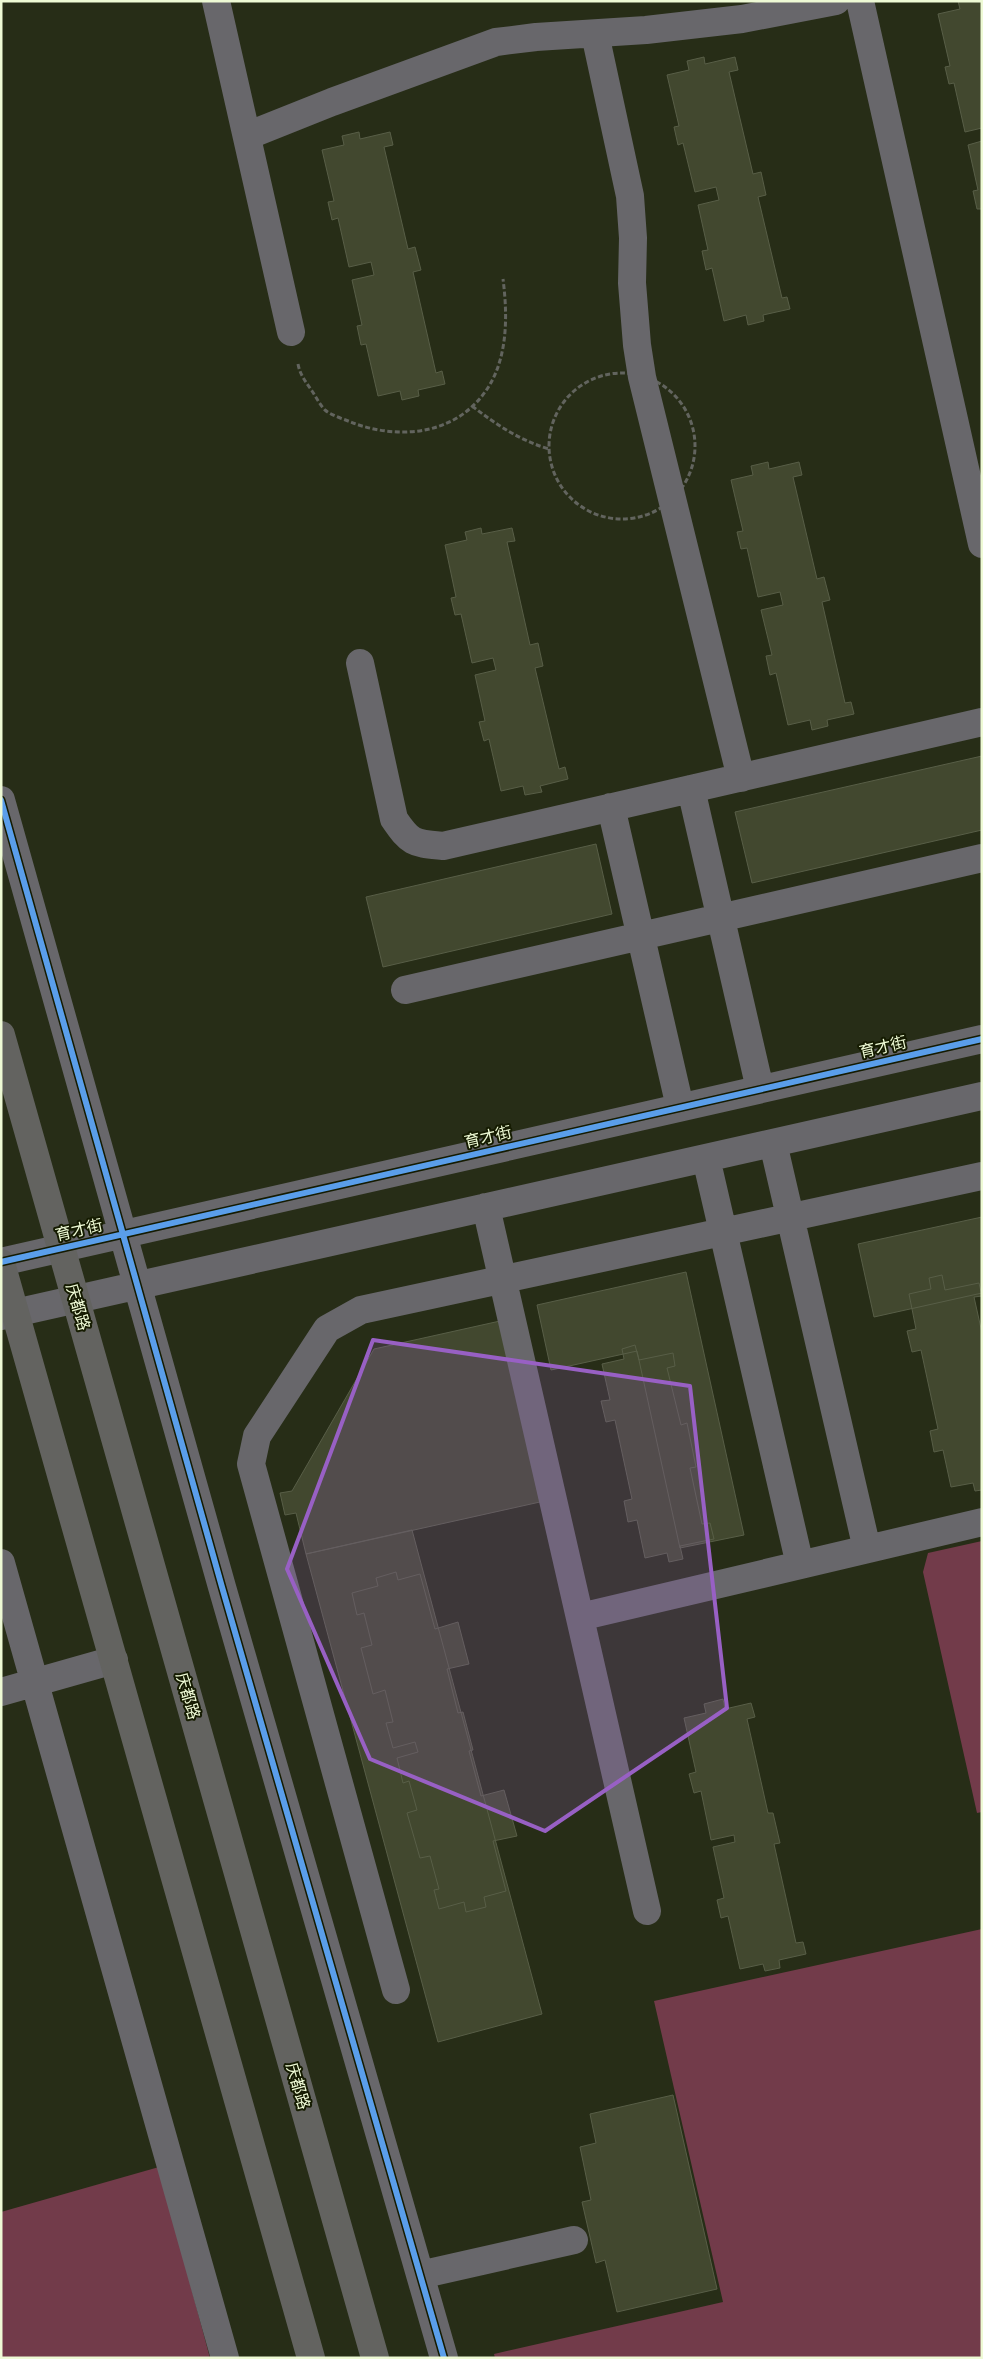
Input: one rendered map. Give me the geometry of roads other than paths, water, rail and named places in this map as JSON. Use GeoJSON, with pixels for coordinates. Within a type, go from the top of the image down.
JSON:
{"type":"FeatureCollection","features":[{"type":"Feature","properties":{"kind":"highway","name":"庆都路"},"geometry":{"type":"LineString","coordinates":[[1,1035],[375,2358]]}},
{"type":"Feature","properties":{"kind":"highway"},"geometry":{"type":"LineString","coordinates":[[1,1262],[8,1315],[114,1660],[311,2358]]}},
{"type":"Feature","properties":{"kind":"street"},"geometry":{"type":"LineString","coordinates":[[216,1],[291,332]]}},
{"type":"Feature","properties":{"kind":"street"},"geometry":{"type":"LineString","coordinates":[[247,136],[332,102],[496,42],[646,30],[742,19],[836,1]]}},
{"type":"Feature","properties":{"kind":"street"},"geometry":{"type":"LineString","coordinates":[[860,1],[982,544]]}},
{"type":"Feature","properties":{"kind":"street"},"geometry":{"type":"LineString","coordinates":[[595,34],[630,196],[633,238],[632,283],[637,345],[642,377],[741,778]]}},
{"type":"Feature","properties":{"kind":"street"},"geometry":{"type":"LineString","coordinates":[[360,663],[394,819],[406,837],[418,843],[443,846],[982,722]]}},
{"type":"Feature","properties":{"kind":"street"},"geometry":{"type":"LineString","coordinates":[[691,789],[760,1089]]}},
{"type":"Feature","properties":{"kind":"street"},"geometry":{"type":"LineString","coordinates":[[1,800],[222,1587],[444,2358]]}},
{"type":"Feature","properties":{"kind":"street"},"geometry":{"type":"LineString","coordinates":[[611,807],[680,1108]]}},
{"type":"Feature","properties":{"kind":"street"},"geometry":{"type":"LineString","coordinates":[[405,990],[982,858]]}},
{"type":"Feature","properties":{"kind":"street","name":"育才街"},"geometry":{"type":"LineString","coordinates":[[1,1262],[982,1039]]}},
{"type":"Feature","properties":{"kind":"street"},"geometry":{"type":"LineString","coordinates":[[8,1315],[982,1096]]}},
{"type":"Feature","properties":{"kind":"street"},"geometry":{"type":"LineString","coordinates":[[773,1143],[867,1549]]}},
{"type":"Feature","properties":{"kind":"street"},"geometry":{"type":"LineString","coordinates":[[706,1158],[800,1565]]}},
{"type":"Feature","properties":{"kind":"street"},"geometry":{"type":"LineString","coordinates":[[396,1990],[251,1464],[257,1436],[327,1329],[361,1310],[982,1176]]}},
{"type":"Feature","properties":{"kind":"street"},"geometry":{"type":"LineString","coordinates":[[486,1207],[647,1911]]}},
{"type":"Feature","properties":{"kind":"street"},"geometry":{"type":"LineString","coordinates":[[580,1616],[982,1522]]}},
{"type":"Feature","properties":{"kind":"street"},"geometry":{"type":"LineString","coordinates":[[1,1563],[225,2358]]}},
{"type":"Feature","properties":{"kind":"street"},"geometry":{"type":"LineString","coordinates":[[1,1692],[114,1660]]}},
{"type":"Feature","properties":{"kind":"street"},"geometry":{"type":"LineString","coordinates":[[420,2275],[574,2240]]}}]}
